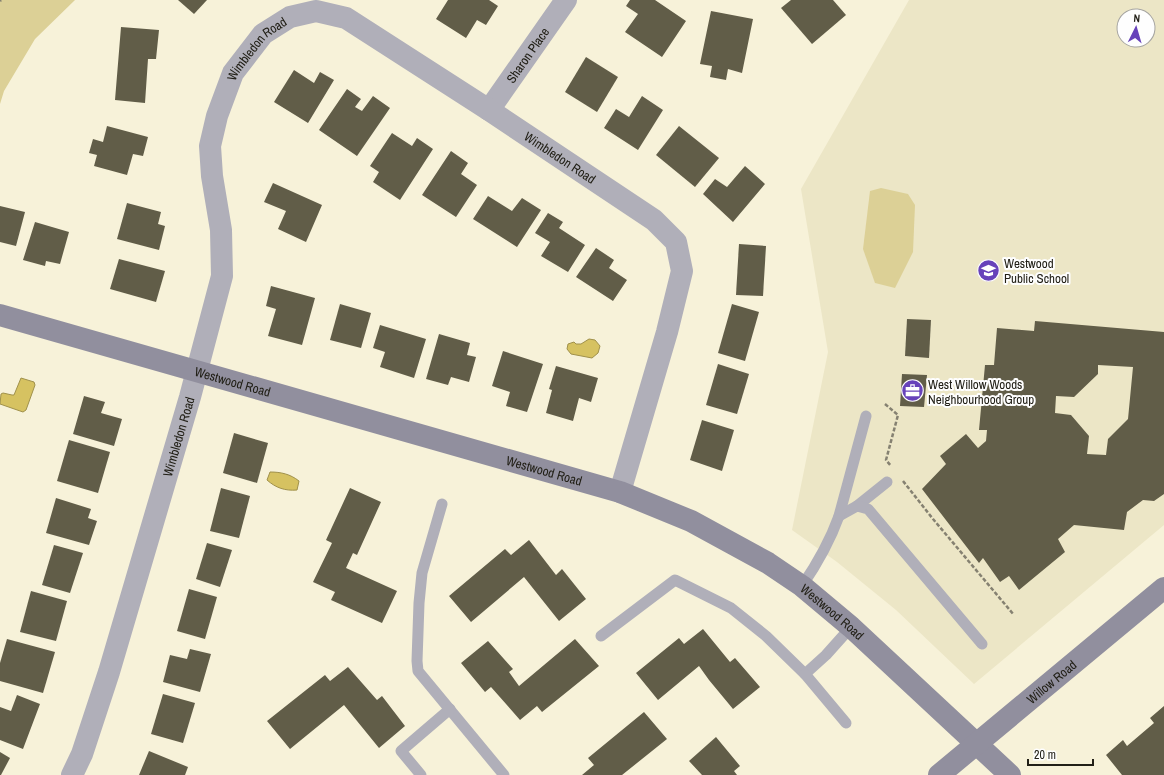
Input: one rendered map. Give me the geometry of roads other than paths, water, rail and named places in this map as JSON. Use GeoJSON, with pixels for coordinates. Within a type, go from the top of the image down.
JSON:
{"type":"FeatureCollection","features":[{"type":"Feature","properties":{"kind":"street","name":"Sharon Place"},"geometry":{"type":"LineString","coordinates":[[489,110],[566,0]]}},
{"type":"Feature","properties":{"kind":"street","name":"Wimbledon Road"},"geometry":{"type":"LineString","coordinates":[[72,775],[82,754],[109,672],[197,372],[222,276],[221,230],[212,176],[210,146],[217,116],[233,73],[263,34],[290,17],[316,11],[346,18],[489,110],[654,220],[676,242],[682,271],[667,332],[620,492]]}},
{"type":"Feature","properties":{"kind":"street","name":"Westwood Road"},"geometry":{"type":"LineString","coordinates":[[0,315],[620,492],[691,521],[768,563],[802,586],[852,627],[1010,775]]}},
{"type":"Feature","properties":{"kind":"street","name":"Willow Road"},"geometry":{"type":"LineString","coordinates":[[939,775],[1164,588]]}},
{"type":"Feature","properties":{"kind":"lane"},"geometry":{"type":"LineString","coordinates":[[802,586],[820,560],[834,531],[866,416]]}},
{"type":"Feature","properties":{"kind":"lane"},"geometry":{"type":"LineString","coordinates":[[839,516],[857,506],[886,482]]}},
{"type":"Feature","properties":{"kind":"lane"},"geometry":{"type":"LineString","coordinates":[[442,504],[422,573],[419,603],[418,671],[504,775]]}},
{"type":"Feature","properties":{"kind":"lane"},"geometry":{"type":"LineString","coordinates":[[857,506],[868,509],[982,644]]}},
{"type":"Feature","properties":{"kind":"lane"},"geometry":{"type":"LineString","coordinates":[[601,636],[675,580],[731,608],[766,636],[805,674],[846,723]]}},
{"type":"Feature","properties":{"kind":"lane"},"geometry":{"type":"LineString","coordinates":[[805,674],[826,655],[852,627]]}},
{"type":"Feature","properties":{"kind":"lane"},"geometry":{"type":"LineString","coordinates":[[421,775],[401,751],[450,709]]}},
{"type":"Feature","properties":{"kind":"place","name":"Westwood Public School"},"geometry":{"type":"Point","coordinates":[989,270]}},
{"type":"Feature","properties":{"kind":"place","name":"West Willow Woods Neighbourhood Group"},"geometry":{"type":"Point","coordinates":[913,391]}}]}
